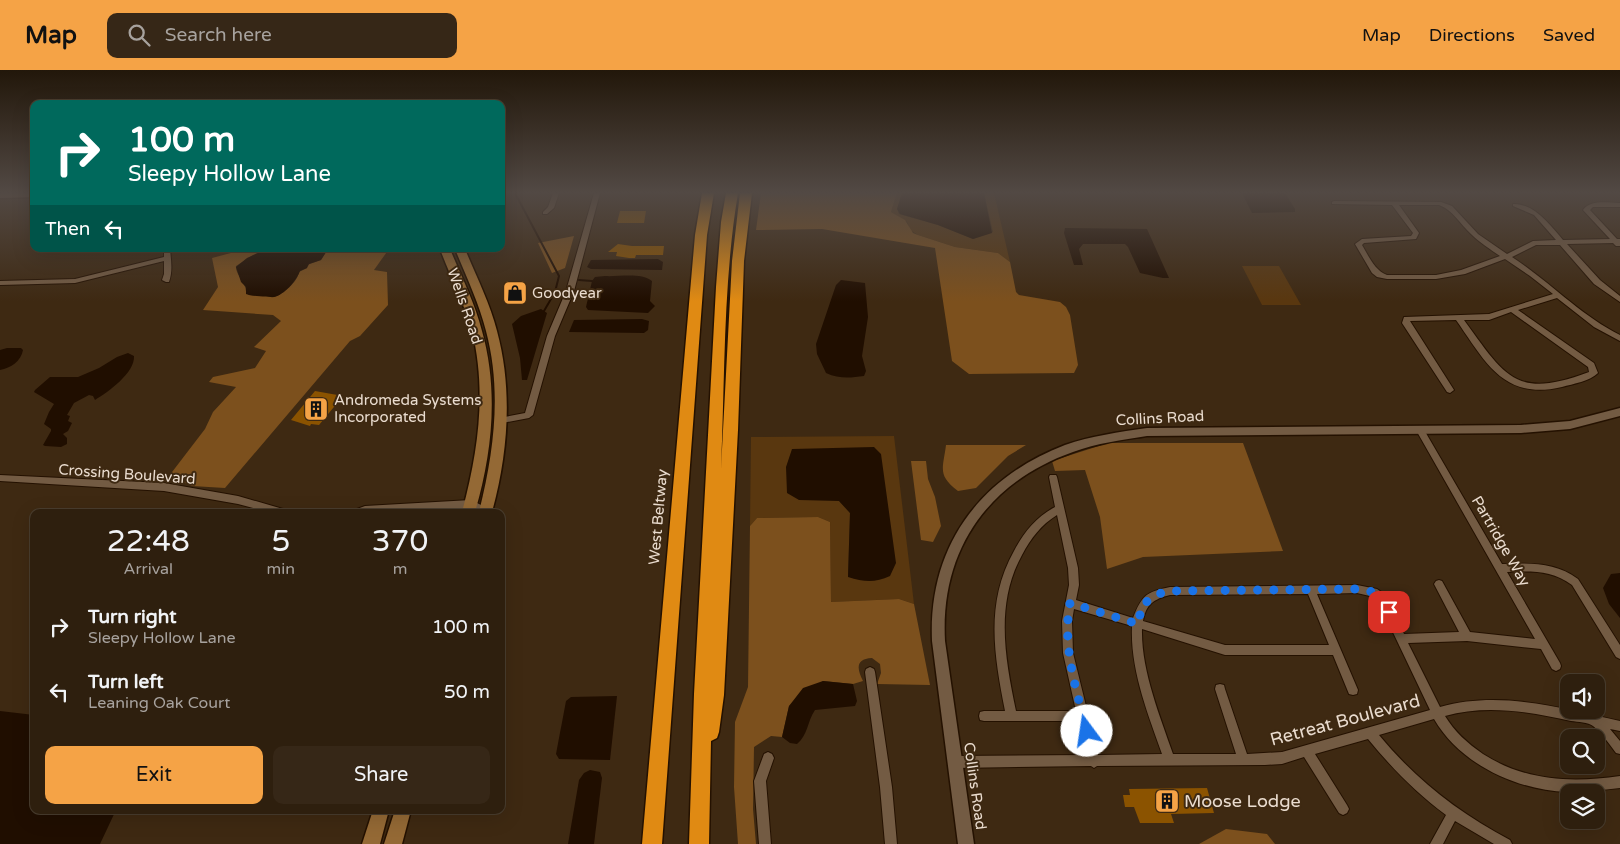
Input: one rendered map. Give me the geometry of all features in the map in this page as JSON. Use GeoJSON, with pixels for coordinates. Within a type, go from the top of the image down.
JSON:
{"type":"FeatureCollection","features":[{"type":"Feature","properties":{"kind":"highway","name":"West Beltway"},"geometry":{"type":"LineString","coordinates":[[652,844],[702,229]]}},
{"type":"Feature","properties":{"kind":"highway"},"geometry":{"type":"LineString","coordinates":[[699,844],[703,694],[722,287],[727,229]]}},
{"type":"Feature","properties":{"kind":"highway"},"geometry":{"type":"LineString","coordinates":[[701,793],[716,695],[731,430],[738,260],[742,229]]}},
{"type":"Feature","properties":{"kind":"main road","name":"Wells Road"},"geometry":{"type":"LineString","coordinates":[[446,252],[476,330],[483,360],[486,390],[484,449],[470,508]]}},
{"type":"Feature","properties":{"kind":"main road"},"geometry":{"type":"LineString","coordinates":[[450,252],[453,254],[460,271],[470,274]]}},
{"type":"Feature","properties":{"kind":"main road","name":"Wells Road"},"geometry":{"type":"LineString","coordinates":[[461,252],[492,330],[498,356],[501,386],[502,420],[494,480],[486,509]]}},
{"type":"Feature","properties":{"kind":"main road"},"geometry":{"type":"LineString","coordinates":[[371,844],[380,814]]}},
{"type":"Feature","properties":{"kind":"main road"},"geometry":{"type":"LineString","coordinates":[[393,844],[402,814]]}},
{"type":"Feature","properties":{"kind":"street"},"geometry":{"type":"LineString","coordinates":[[502,420],[530,416],[551,336],[570,292],[587,229]]}},
{"type":"Feature","properties":{"kind":"street"},"geometry":{"type":"LineString","coordinates":[[1411,229],[1416,236],[1414,238],[1359,242],[1359,247],[1375,271],[1380,275],[1387,277],[1446,276],[1507,256],[1535,243],[1618,243]]}},
{"type":"Feature","properties":{"kind":"street"},"geometry":{"type":"LineString","coordinates":[[1470,229],[1533,274],[1584,315],[1620,338]]}},
{"type":"Feature","properties":{"kind":"street"},"geometry":{"type":"LineString","coordinates":[[1550,229],[1597,282],[1620,300]]}},
{"type":"Feature","properties":{"kind":"street"},"geometry":{"type":"LineString","coordinates":[[1605,229],[1618,243]]}},
{"type":"Feature","properties":{"kind":"street"},"geometry":{"type":"LineString","coordinates":[[166,280],[167,252]]}},
{"type":"Feature","properties":{"kind":"street"},"geometry":{"type":"LineString","coordinates":[[0,283],[75,281],[168,258]]}},
{"type":"Feature","properties":{"kind":"street"},"geometry":{"type":"LineString","coordinates":[[1450,390],[1406,323],[1407,319],[1490,317],[1558,295]]}},
{"type":"Feature","properties":{"kind":"street"},"geometry":{"type":"LineString","coordinates":[[1458,318],[1494,368],[1515,383],[1526,387],[1544,388],[1594,373],[1591,365],[1513,310]]}},
{"type":"Feature","properties":{"kind":"street","name":"Collins Road"},"geometry":{"type":"LineString","coordinates":[[966,844],[938,636],[939,600],[944,575],[954,546],[969,521],[997,489],[1015,474],[1049,455],[1073,446],[1122,434],[1155,432],[1541,428],[1597,419],[1620,412]]}},
{"type":"Feature","properties":{"kind":"street","name":"Partridge Way"},"geometry":{"type":"LineString","coordinates":[[1420,430],[1556,666]]}},
{"type":"Feature","properties":{"kind":"street"},"geometry":{"type":"LineString","coordinates":[[1053,477],[1073,568],[1074,585],[1067,621],[1068,653],[1094,762]]}},
{"type":"Feature","properties":{"kind":"street","name":"Crossing Boulevard"},"geometry":{"type":"LineString","coordinates":[[0,478],[164,487],[231,499],[269,509]]}},
{"type":"Feature","properties":{"kind":"street"},"geometry":{"type":"LineString","coordinates":[[418,509],[470,508]]}},
{"type":"Feature","properties":{"kind":"street"},"geometry":{"type":"LineString","coordinates":[[1012,716],[999,645],[998,624],[1003,586],[1016,554],[1033,528],[1049,514],[1060,509]]}},
{"type":"Feature","properties":{"kind":"street"},"geometry":{"type":"LineString","coordinates":[[1499,568],[1549,568],[1567,575],[1575,582],[1620,654]]}},
{"type":"Feature","properties":{"kind":"street"},"geometry":{"type":"LineString","coordinates":[[1439,584],[1467,636]]}},
{"type":"Feature","properties":{"kind":"street"},"geometry":{"type":"LineString","coordinates":[[1310,590],[1353,690]]}},
{"type":"Feature","properties":{"kind":"street"},"geometry":{"type":"LineString","coordinates":[[1170,760],[1140,661],[1138,624],[1142,605],[1158,594],[1170,591],[1367,590],[1376,593],[1382,598],[1437,714],[1461,744],[1495,767],[1517,778],[1563,786],[1597,786],[1620,782]]}},
{"type":"Feature","properties":{"kind":"street"},"geometry":{"type":"LineString","coordinates":[[1070,603],[1225,650],[1335,650]]}},
{"type":"Feature","properties":{"kind":"street"},"geometry":{"type":"LineString","coordinates":[[1402,639],[1467,636],[1544,645]]}},
{"type":"Feature","properties":{"kind":"street"},"geometry":{"type":"LineString","coordinates":[[870,672],[886,787],[890,844]]}},
{"type":"Feature","properties":{"kind":"street"},"geometry":{"type":"LineString","coordinates":[[1220,689],[1243,758]]}},
{"type":"Feature","properties":{"kind":"street","name":"Retreat Boulevard"},"geometry":{"type":"LineString","coordinates":[[955,762],[1094,762],[1282,758],[1478,704],[1498,704],[1545,710],[1620,726]]}},
{"type":"Feature","properties":{"kind":"street"},"geometry":{"type":"LineString","coordinates":[[984,716],[1083,716]]}},
{"type":"Feature","properties":{"kind":"street"},"geometry":{"type":"LineString","coordinates":[[1596,721],[1620,749]]}},
{"type":"Feature","properties":{"kind":"street"},"geometry":{"type":"LineString","coordinates":[[1370,733],[1395,764],[1453,814],[1506,844]]}},
{"type":"Feature","properties":{"kind":"street"},"geometry":{"type":"LineString","coordinates":[[1307,751],[1343,810]]}},
{"type":"Feature","properties":{"kind":"street"},"geometry":{"type":"LineString","coordinates":[[765,844],[760,781],[768,758]]}},
{"type":"Feature","properties":{"kind":"street"},"geometry":{"type":"LineString","coordinates":[[1436,844],[1453,814]]}},
{"type":"Feature","properties":{"kind":"shaded area"},"geometry":{"type":"Polygon","coordinates":[[[756,229],[814,229],[756,230],[756,229]]]}},
{"type":"Feature","properties":{"kind":"shaded area"},"geometry":{"type":"Polygon","coordinates":[[[823,229],[911,229],[913,233],[955,247],[998,253],[1010,262],[1016,292],[1019,295],[1060,302],[1066,307],[1070,315],[1078,365],[1074,373],[969,374],[952,361],[935,248],[823,229]]]}},
{"type":"Feature","properties":{"kind":"shaded area"},"geometry":{"type":"Polygon","coordinates":[[[948,229],[973,239],[993,232],[992,229],[1002,229],[1010,262],[998,253],[955,247],[918,235],[910,230],[948,229]]]}},
{"type":"Feature","properties":{"kind":"shaded area"},"geometry":{"type":"Polygon","coordinates":[[[948,229],[991,229],[992,233],[973,239],[948,229]]]}},
{"type":"Feature","properties":{"kind":"shaded area"},"geometry":{"type":"Polygon","coordinates":[[[1065,229],[1147,229],[1169,278],[1140,273],[1125,244],[1083,244],[1079,249],[1083,265],[1074,265],[1064,233],[1065,229]]]}},
{"type":"Feature","properties":{"kind":"shaded area"},"geometry":{"type":"Polygon","coordinates":[[[574,236],[565,268],[552,273],[538,243],[574,236]]]}},
{"type":"Feature","properties":{"kind":"shaded area"},"geometry":{"type":"Polygon","coordinates":[[[235,252],[260,252],[236,266],[237,273],[245,286],[246,293],[272,297],[282,294],[290,287],[299,272],[307,268],[307,265],[321,260],[326,252],[387,252],[374,270],[387,272],[388,305],[360,336],[350,341],[225,488],[192,486],[169,476],[205,429],[213,412],[236,387],[209,382],[213,377],[255,368],[266,351],[254,347],[281,321],[273,315],[203,310],[218,287],[212,258],[235,252]]]}},
{"type":"Feature","properties":{"kind":"shaded area"},"geometry":{"type":"Polygon","coordinates":[[[260,252],[326,252],[321,260],[309,264],[307,268],[300,271],[290,287],[274,297],[246,294],[246,287],[241,282],[236,267],[247,258],[260,252]]]}},
{"type":"Feature","properties":{"kind":"shaded area"},"geometry":{"type":"Polygon","coordinates":[[[658,259],[663,262],[662,270],[591,269],[587,267],[591,260],[658,259]]]}},
{"type":"Feature","properties":{"kind":"shaded area"},"geometry":{"type":"Polygon","coordinates":[[[1242,266],[1279,266],[1301,305],[1262,305],[1242,266]]]}},
{"type":"Feature","properties":{"kind":"shaded area"},"geometry":{"type":"Polygon","coordinates":[[[636,276],[652,281],[650,301],[655,306],[648,313],[588,310],[586,307],[592,281],[595,277],[636,276]]]}},
{"type":"Feature","properties":{"kind":"shaded area"},"geometry":{"type":"Polygon","coordinates":[[[841,280],[865,283],[868,317],[862,356],[866,371],[864,376],[845,378],[826,373],[817,354],[816,344],[836,285],[841,280]]]}},
{"type":"Feature","properties":{"kind":"shaded area"},"geometry":{"type":"Polygon","coordinates":[[[541,309],[547,313],[527,380],[522,380],[520,358],[512,324],[521,316],[541,309]]]}},
{"type":"Feature","properties":{"kind":"shaded area"},"geometry":{"type":"Polygon","coordinates":[[[642,319],[649,321],[648,330],[644,333],[569,332],[574,320],[642,319]]]}},
{"type":"Feature","properties":{"kind":"shaded area"},"geometry":{"type":"Polygon","coordinates":[[[21,348],[23,350],[15,363],[8,368],[0,370],[0,350],[21,348]]]}},
{"type":"Feature","properties":{"kind":"shaded area"},"geometry":{"type":"Polygon","coordinates":[[[128,353],[134,356],[133,362],[126,375],[120,381],[95,400],[93,396],[89,395],[74,403],[67,415],[70,416],[68,421],[72,423],[68,431],[63,434],[67,438],[67,444],[61,447],[43,445],[51,431],[44,424],[54,404],[34,392],[35,390],[50,377],[78,377],[128,353]]]}},
{"type":"Feature","properties":{"kind":"shaded area"},"geometry":{"type":"Polygon","coordinates":[[[894,436],[914,604],[899,599],[831,602],[830,522],[818,517],[757,518],[750,526],[751,437],[894,436]],[[881,454],[839,501],[850,513],[848,577],[881,454]]]}},
{"type":"Feature","properties":{"kind":"shaded area"},"geometry":{"type":"Polygon","coordinates":[[[1108,443],[1243,443],[1283,551],[1143,557],[1107,569],[1100,517],[1085,470],[1055,471],[1052,461],[1108,443]]]}},
{"type":"Feature","properties":{"kind":"shaded area"},"geometry":{"type":"Polygon","coordinates":[[[946,445],[1026,445],[1008,456],[976,488],[958,491],[944,476],[943,466],[946,445]]]}},
{"type":"Feature","properties":{"kind":"shaded area"},"geometry":{"type":"Polygon","coordinates":[[[874,447],[881,454],[896,563],[890,576],[869,581],[848,577],[850,513],[839,501],[799,500],[787,493],[786,467],[792,449],[874,447]]]}},
{"type":"Feature","properties":{"kind":"shaded area"},"geometry":{"type":"Polygon","coordinates":[[[911,461],[926,461],[928,479],[935,497],[941,526],[933,542],[921,540],[911,461]]]}},
{"type":"Feature","properties":{"kind":"shaded area"},"geometry":{"type":"Polygon","coordinates":[[[818,517],[830,522],[831,602],[899,599],[914,604],[930,685],[877,684],[881,673],[880,664],[872,658],[863,660],[859,665],[859,672],[863,681],[853,684],[823,681],[789,706],[782,737],[771,736],[754,747],[753,809],[756,844],[738,844],[734,787],[735,722],[748,687],[750,526],[757,518],[818,517]]]}},
{"type":"Feature","properties":{"kind":"shaded area"},"geometry":{"type":"Polygon","coordinates":[[[1620,573],[1620,618],[1609,604],[1603,588],[1611,574],[1620,573]]]}},
{"type":"Feature","properties":{"kind":"shaded area"},"geometry":{"type":"Polygon","coordinates":[[[823,681],[853,684],[857,701],[855,706],[815,710],[801,740],[797,744],[790,743],[782,737],[789,706],[803,688],[823,681]]]}},
{"type":"Feature","properties":{"kind":"shaded area"},"geometry":{"type":"Polygon","coordinates":[[[617,696],[610,760],[559,759],[556,754],[566,701],[571,697],[617,696]]]}},
{"type":"Feature","properties":{"kind":"shaded area"},"geometry":{"type":"Polygon","coordinates":[[[0,711],[30,715],[30,814],[114,814],[100,844],[0,844],[0,711]]]}},
{"type":"Feature","properties":{"kind":"shaded area"},"geometry":{"type":"Polygon","coordinates":[[[590,770],[600,772],[602,778],[594,844],[568,844],[579,780],[584,773],[590,770]]]}},
{"type":"Feature","properties":{"kind":"shaded area"},"geometry":{"type":"Polygon","coordinates":[[[1226,829],[1267,834],[1275,844],[1199,844],[1226,829]]]}},
{"type":"Feature","properties":{"kind":"building"},"geometry":{"type":"Polygon","coordinates":[[[618,244],[664,246],[663,255],[636,255],[635,258],[629,258],[616,256],[617,252],[608,252],[618,244]]]}},
{"type":"Feature","properties":{"kind":"building","name":"Andromeda Systems Incorporated"},"geometry":{"type":"Polygon","coordinates":[[[315,391],[343,396],[319,425],[311,424],[310,426],[291,420],[315,391]]]}},
{"type":"Feature","properties":{"kind":"building","name":"Moose Lodge"},"geometry":{"type":"Polygon","coordinates":[[[1207,788],[1214,813],[1171,814],[1174,823],[1140,823],[1134,807],[1125,807],[1123,795],[1130,795],[1129,789],[1207,788]]]}},
{"type":"Feature","properties":{"kind":"waterway"},"geometry":{"type":"LineString","coordinates":[[534,229],[559,276],[555,292],[544,311]]}},
{"type":"Feature","properties":{"kind":"waterway"},"geometry":{"type":"LineString","coordinates":[[579,280],[592,281]]}},
{"type":"Feature","properties":{"kind":"place","name":"Goodyear"},"geometry":{"type":"Point","coordinates":[515,293]}},
{"type":"Feature","properties":{"kind":"place","name":"Andromeda Systems Incorporated"},"geometry":{"type":"Point","coordinates":[316,409]}},
{"type":"Feature","properties":{"kind":"place","name":"Moose Lodge"},"geometry":{"type":"Point","coordinates":[1167,801]}},
{"type":"Feature","properties":{"kind":"route"},"geometry":{"type":"LineString","coordinates":[[1087,731],[1068,653],[1067,621],[1070,603],[1138,624],[1142,605],[1148,599],[1170,591],[1357,589],[1376,593],[1382,598],[1389,612]]}}]}
